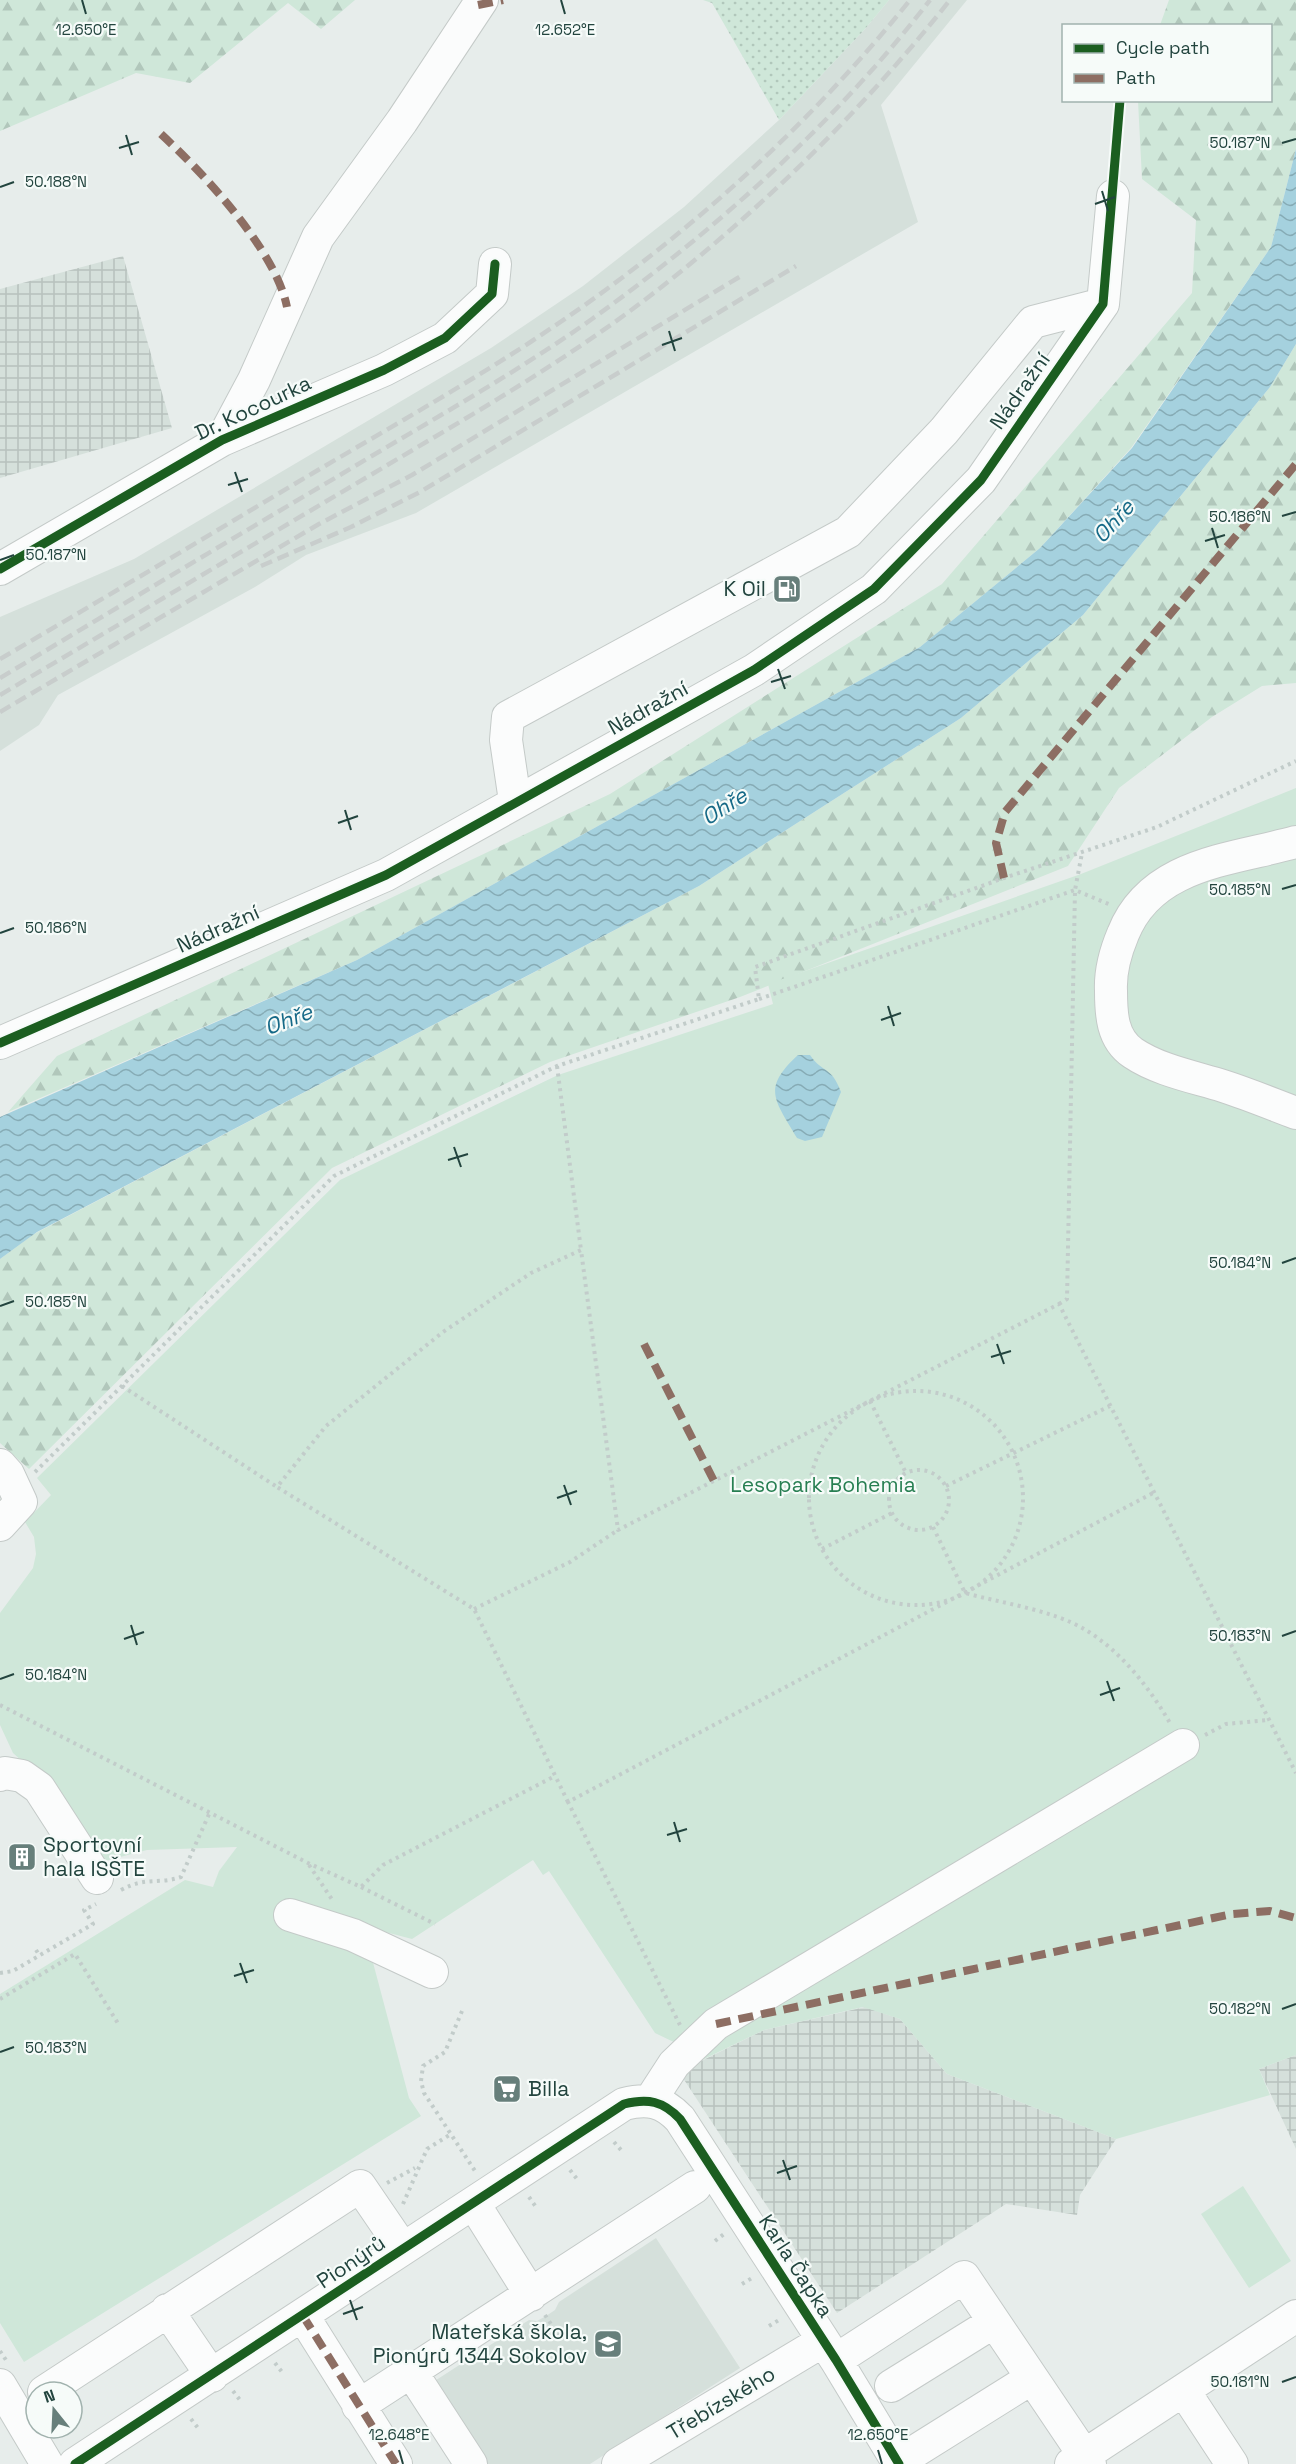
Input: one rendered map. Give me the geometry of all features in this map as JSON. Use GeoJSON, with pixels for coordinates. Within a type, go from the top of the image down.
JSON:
{"type":"FeatureCollection","features":[{"type":"Feature","properties":{"kind":"street"},"geometry":{"type":"LineString","coordinates":[[222,440],[254,380],[318,237],[402,121],[482,0]]}},
{"type":"Feature","properties":{"kind":"street","name":"Nádražní"},"geometry":{"type":"LineString","coordinates":[[0,1043],[386,875],[515,801],[754,670],[874,589],[981,480],[1103,303],[1113,196]]}},
{"type":"Feature","properties":{"kind":"street","name":"Dr. Kocourka"},"geometry":{"type":"LineString","coordinates":[[0,569],[222,440],[384,370],[445,338],[492,294],[495,264]]}},
{"type":"Feature","properties":{"kind":"street"},"geometry":{"type":"LineString","coordinates":[[515,801],[506,740],[508,717],[848,532],[944,431],[1033,322],[1103,303]]}},
{"type":"Feature","properties":{"kind":"street"},"geometry":{"type":"LineString","coordinates":[[1296,842],[1198,867],[1166,880],[1146,896],[1131,914],[1116,952],[1110,976],[1111,1015],[1117,1036],[1132,1053],[1296,1113]]}},
{"type":"Feature","properties":{"kind":"street"},"geometry":{"type":"LineString","coordinates":[[0,1525],[7,1481]]}},
{"type":"Feature","properties":{"kind":"street"},"geometry":{"type":"LineString","coordinates":[[650,2101],[674,2064],[716,2024],[1183,1745]]}},
{"type":"Feature","properties":{"kind":"street"},"geometry":{"type":"LineString","coordinates":[[0,1775],[4,1773],[22,1776],[39,1788],[104,1891]]}},
{"type":"Feature","properties":{"kind":"street"},"geometry":{"type":"LineString","coordinates":[[290,1915],[353,1935],[432,1972]]}},
{"type":"Feature","properties":{"kind":"street","name":"Pionýrů"},"geometry":{"type":"LineString","coordinates":[[75,2464],[222,2382],[398,2241],[477,2191],[624,2104],[650,2101]]}},
{"type":"Feature","properties":{"kind":"street","name":"Karla Čapka"},"geometry":{"type":"LineString","coordinates":[[650,2101],[668,2107],[680,2119],[899,2463]]}},
{"type":"Feature","properties":{"kind":"street"},"geometry":{"type":"LineString","coordinates":[[62,2380],[360,2186],[398,2241]]}},
{"type":"Feature","properties":{"kind":"street"},"geometry":{"type":"LineString","coordinates":[[358,2406],[695,2187]]}},
{"type":"Feature","properties":{"kind":"street"},"geometry":{"type":"LineString","coordinates":[[477,2191],[531,2295]]}},
{"type":"Feature","properties":{"kind":"street","name":"Třebízského"},"geometry":{"type":"LineString","coordinates":[[618,2464],[964,2277],[994,2322]]}},
{"type":"Feature","properties":{"kind":"street"},"geometry":{"type":"LineString","coordinates":[[167,2310],[222,2382]]}},
{"type":"Feature","properties":{"kind":"street"},"geometry":{"type":"LineString","coordinates":[[303,2316],[396,2464]]}},
{"type":"Feature","properties":{"kind":"street"},"geometry":{"type":"LineString","coordinates":[[891,2386],[994,2322],[1032,2378],[1082,2461],[1296,2316]]}},
{"type":"Feature","properties":{"kind":"street"},"geometry":{"type":"LineString","coordinates":[[412,2373],[471,2464]]}},
{"type":"Feature","properties":{"kind":"street"},"geometry":{"type":"LineString","coordinates":[[899,2463],[1032,2378]]}},
{"type":"Feature","properties":{"kind":"street"},"geometry":{"type":"LineString","coordinates":[[1184,2391],[1232,2464]]}},
{"type":"Feature","properties":{"kind":"street"},"geometry":{"type":"LineString","coordinates":[[17,2398],[47,2464]]}},
{"type":"Feature","properties":{"kind":"path"},"geometry":{"type":"LineString","coordinates":[[759,999],[755,967],[1004,878],[1157,827],[1296,761]]}},
{"type":"Feature","properties":{"kind":"path"},"geometry":{"type":"LineString","coordinates":[[474,1609],[570,1562],[618,1530],[1067,1299],[1075,890],[1082,853]]}},
{"type":"Feature","properties":{"kind":"path"},"geometry":{"type":"LineString","coordinates":[[7,1481],[33,1475],[334,1176],[557,1066],[1075,890],[1131,914]]}},
{"type":"Feature","properties":{"kind":"path"},"geometry":{"type":"LineString","coordinates":[[557,1066],[618,1530]]}},
{"type":"Feature","properties":{"kind":"path"},"geometry":{"type":"LineString","coordinates":[[277,1487],[326,1426],[443,1332],[531,1273],[581,1250]]}},
{"type":"Feature","properties":{"kind":"path"},"geometry":{"type":"LineString","coordinates":[[1059,1304],[1152,1493],[1296,1773]]}},
{"type":"Feature","properties":{"kind":"path"},"geometry":{"type":"LineString","coordinates":[[122,1386],[277,1487],[474,1609],[682,2030]]}},
{"type":"Feature","properties":{"kind":"path"},"geometry":{"type":"LineString","coordinates":[[924,1391],[951,1396],[976,1409],[997,1427],[1014,1453],[1022,1476],[1023,1504],[1018,1532],[1006,1557],[988,1578],[965,1593],[933,1604],[900,1604],[869,1594],[842,1576],[822,1549],[810,1516],[810,1482],[820,1449],[841,1421],[870,1401],[896,1392],[924,1391]]}},
{"type":"Feature","properties":{"kind":"path"},"geometry":{"type":"LineString","coordinates":[[870,1401],[906,1473]]}},
{"type":"Feature","properties":{"kind":"path"},"geometry":{"type":"LineString","coordinates":[[946,1486],[1110,1406]]}},
{"type":"Feature","properties":{"kind":"path"},"geometry":{"type":"LineString","coordinates":[[924,1470],[933,1473],[946,1486],[949,1505],[940,1521],[933,1527],[914,1530],[897,1521],[892,1513],[889,1495],[898,1478],[906,1473],[924,1470]]}},
{"type":"Feature","properties":{"kind":"path"},"geometry":{"type":"LineString","coordinates":[[568,1802],[1152,1493]]}},
{"type":"Feature","properties":{"kind":"path"},"geometry":{"type":"LineString","coordinates":[[822,1549],[892,1513]]}},
{"type":"Feature","properties":{"kind":"path"},"geometry":{"type":"LineString","coordinates":[[933,1527],[965,1593],[1082,1628],[1105,1644],[1136,1674],[1183,1745],[1226,1724],[1267,1720]]}},
{"type":"Feature","properties":{"kind":"path"},"geometry":{"type":"LineString","coordinates":[[0,1705],[308,1863],[435,1924]]}},
{"type":"Feature","properties":{"kind":"path"},"geometry":{"type":"LineString","coordinates":[[361,1887],[383,1865],[555,1776]]}},
{"type":"Feature","properties":{"kind":"path"},"geometry":{"type":"LineString","coordinates":[[0,1973],[13,1971],[93,1924],[84,1911],[104,1891],[144,1880],[168,1881],[182,1877],[210,1812]]}},
{"type":"Feature","properties":{"kind":"path"},"geometry":{"type":"LineString","coordinates":[[36,1950],[40,1956]]}},
{"type":"Feature","properties":{"kind":"path"},"geometry":{"type":"LineString","coordinates":[[0,1999],[75,1954],[119,2025]]}},
{"type":"Feature","properties":{"kind":"path"},"geometry":{"type":"LineString","coordinates":[[462,2011],[445,2052],[423,2066],[421,2081],[424,2093],[451,2134],[477,2191]]}},
{"type":"Feature","properties":{"kind":"path"},"geometry":{"type":"LineString","coordinates":[[398,2241],[416,2168],[427,2149],[451,2134]]}},
{"type":"Feature","properties":{"kind":"path"},"geometry":{"type":"LineString","coordinates":[[611,2139],[621,2150]]}},
{"type":"Feature","properties":{"kind":"path"},"geometry":{"type":"LineString","coordinates":[[568,2167],[577,2179]]}},
{"type":"Feature","properties":{"kind":"path"},"geometry":{"type":"LineString","coordinates":[[527,2194],[536,2207]]}},
{"type":"Feature","properties":{"kind":"path"},"geometry":{"type":"LineString","coordinates":[[715,2241],[725,2233]]}},
{"type":"Feature","properties":{"kind":"path"},"geometry":{"type":"LineString","coordinates":[[742,2284],[753,2277]]}},
{"type":"Feature","properties":{"kind":"path"},"geometry":{"type":"LineString","coordinates":[[769,2326],[780,2319]]}},
{"type":"Feature","properties":{"kind":"path"},"geometry":{"type":"LineString","coordinates":[[274,2362],[282,2372]]}},
{"type":"Feature","properties":{"kind":"path"},"geometry":{"type":"LineString","coordinates":[[222,2382],[240,2400]]}},
{"type":"Feature","properties":{"kind":"path"},"geometry":{"type":"LineString","coordinates":[[189,2417],[198,2428]]}},
{"type":"Feature","properties":{"kind":"shaded area"},"geometry":{"type":"Polygon","coordinates":[[[889,0],[967,0],[881,105],[918,222],[416,513],[306,555],[255,587],[58,695],[39,725],[0,751],[0,617],[134,559],[491,348],[583,286],[684,207],[779,120],[865,29],[889,0]]]}},
{"type":"Feature","properties":{"kind":"shaded area"},"geometry":{"type":"Polygon","coordinates":[[[123,256],[172,428],[0,478],[0,289],[123,256]]]}},
{"type":"Feature","properties":{"kind":"shaded area"},"geometry":{"type":"Polygon","coordinates":[[[865,2007],[900,2019],[947,2074],[1116,2139],[1080,2195],[1077,2215],[1006,2204],[837,2313],[679,2072],[764,2030],[865,2007]]]}},
{"type":"Feature","properties":{"kind":"shaded area"},"geometry":{"type":"Polygon","coordinates":[[[1296,2055],[1296,2149],[1259,2069],[1296,2055]]]}},
{"type":"Feature","properties":{"kind":"shaded area","name":"Mateřská škola, Pionýrů 1344 Sokolov"},"geometry":{"type":"Polygon","coordinates":[[[656,2238],[740,2368],[590,2464],[483,2464],[430,2384],[529,2320],[537,2321],[546,2316],[555,2310],[559,2302],[656,2238]]]}},
{"type":"Feature","properties":{"kind":"green space"},"geometry":{"type":"Polygon","coordinates":[[[0,0],[355,0],[321,29],[288,3],[190,83],[136,73],[0,131],[0,0]]]}},
{"type":"Feature","properties":{"kind":"green space"},"geometry":{"type":"Polygon","coordinates":[[[703,0],[889,0],[865,29],[779,120],[712,3],[703,0]]]}},
{"type":"Feature","properties":{"kind":"green space"},"geometry":{"type":"Polygon","coordinates":[[[1169,0],[1296,0],[1296,149],[1271,247],[1131,448],[1040,548],[920,647],[357,960],[8,1112],[57,1056],[610,794],[942,584],[1192,293],[1196,220],[1142,179],[1138,102],[1272,102],[1272,24],[1160,24],[1169,0]]]}},
{"type":"Feature","properties":{"kind":"green space"},"geometry":{"type":"Polygon","coordinates":[[[1296,344],[1296,683],[1262,686],[1212,717],[1119,788],[1068,866],[740,997],[550,1062],[332,1168],[29,1469],[0,1443],[0,1259],[34,1234],[699,886],[961,718],[1083,615],[1270,387],[1296,344]]]}},
{"type":"Feature","properties":{"kind":"green space","name":"Lesopark Bohemia"},"geometry":{"type":"Polygon","coordinates":[[[1296,788],[1296,2055],[1259,2069],[1270,2095],[1116,2139],[947,2074],[900,2019],[863,2007],[764,2030],[700,2061],[683,2031],[680,2045],[655,2033],[549,1871],[543,1875],[533,1860],[412,1939],[340,1920],[371,1955],[409,2098],[421,2116],[24,2362],[0,2323],[0,1994],[185,1880],[213,1887],[219,1871],[237,1847],[147,1850],[97,1863],[43,1780],[13,1753],[0,1725],[0,1613],[33,1568],[36,1554],[34,1537],[25,1522],[51,1495],[37,1478],[340,1180],[558,1075],[773,1004],[768,984],[1081,874],[1296,788]]]}},
{"type":"Feature","properties":{"kind":"green space"},"geometry":{"type":"Polygon","coordinates":[[[1243,2186],[1291,2261],[1249,2288],[1201,2214],[1243,2186]]]}},
{"type":"Feature","properties":{"kind":"water","name":"Ohře"},"geometry":{"type":"Polygon","coordinates":[[[1296,149],[1296,344],[1270,387],[1083,615],[961,718],[699,886],[37,1232],[0,1259],[0,1117],[357,960],[920,647],[1040,548],[1132,448],[1271,247],[1296,149]]]}},
{"type":"Feature","properties":{"kind":"water"},"geometry":{"type":"Polygon","coordinates":[[[798,1055],[810,1055],[830,1073],[841,1092],[822,1137],[805,1141],[797,1138],[775,1095],[779,1077],[798,1055]]]}},
{"type":"Feature","properties":{"kind":"railway"},"geometry":{"type":"LineString","coordinates":[[0,659],[450,392],[585,305],[686,227],[781,141],[826,96],[910,0]]}},
{"type":"Feature","properties":{"kind":"railway"},"geometry":{"type":"LineString","coordinates":[[0,678],[465,401],[592,319],[684,248],[773,172],[855,89],[930,0]]}},
{"type":"Feature","properties":{"kind":"railway"},"geometry":{"type":"LineString","coordinates":[[0,695],[485,407],[558,361],[629,311],[703,253],[779,186],[851,115],[950,0]]}},
{"type":"Feature","properties":{"kind":"railway"},"geometry":{"type":"LineString","coordinates":[[261,566],[351,527],[420,492],[796,266]]}},
{"type":"Feature","properties":{"kind":"railway"},"geometry":{"type":"LineString","coordinates":[[0,712],[319,524],[412,475],[741,276]]}},
{"type":"Feature","properties":{"kind":"marked path"},"geometry":{"type":"LineString","coordinates":[[478,5],[503,0]]}},
{"type":"Feature","properties":{"kind":"marked path"},"geometry":{"type":"LineString","coordinates":[[161,134],[217,191],[253,237],[280,285],[287,307]]}},
{"type":"Feature","properties":{"kind":"marked path"},"geometry":{"type":"LineString","coordinates":[[1004,878],[996,843],[1005,812],[1296,464]]}},
{"type":"Feature","properties":{"kind":"marked path"},"geometry":{"type":"LineString","coordinates":[[644,1344],[714,1481]]}},
{"type":"Feature","properties":{"kind":"marked path"},"geometry":{"type":"LineString","coordinates":[[716,2024],[1232,1914],[1270,1911],[1296,1918]]}},
{"type":"Feature","properties":{"kind":"marked path"},"geometry":{"type":"LineString","coordinates":[[303,2316],[396,2464]]}},
{"type":"Feature","properties":{"kind":"cycle path"},"geometry":{"type":"LineString","coordinates":[[0,1043],[386,875],[754,670],[874,589],[981,480],[1103,304],[1120,102]]}},
{"type":"Feature","properties":{"kind":"cycle path"},"geometry":{"type":"LineString","coordinates":[[0,569],[222,440],[384,370],[445,338],[492,294],[495,264]]}},
{"type":"Feature","properties":{"kind":"cycle path"},"geometry":{"type":"LineString","coordinates":[[75,2464],[624,2104],[640,2101],[655,2102],[680,2119],[836,2360],[899,2464]]}},
{"type":"Feature","properties":{"kind":"place","name":"K Oil"},"geometry":{"type":"Point","coordinates":[787,589]}},
{"type":"Feature","properties":{"kind":"place","name":"Sportovní hala ISŠTE"},"geometry":{"type":"Point","coordinates":[22,1857]}},
{"type":"Feature","properties":{"kind":"place","name":"Billa"},"geometry":{"type":"Point","coordinates":[507,2089]}},
{"type":"Feature","properties":{"kind":"place","name":"Mateřská škola, Pionýrů 1344 Sokolov"},"geometry":{"type":"Point","coordinates":[608,2344]}}]}
